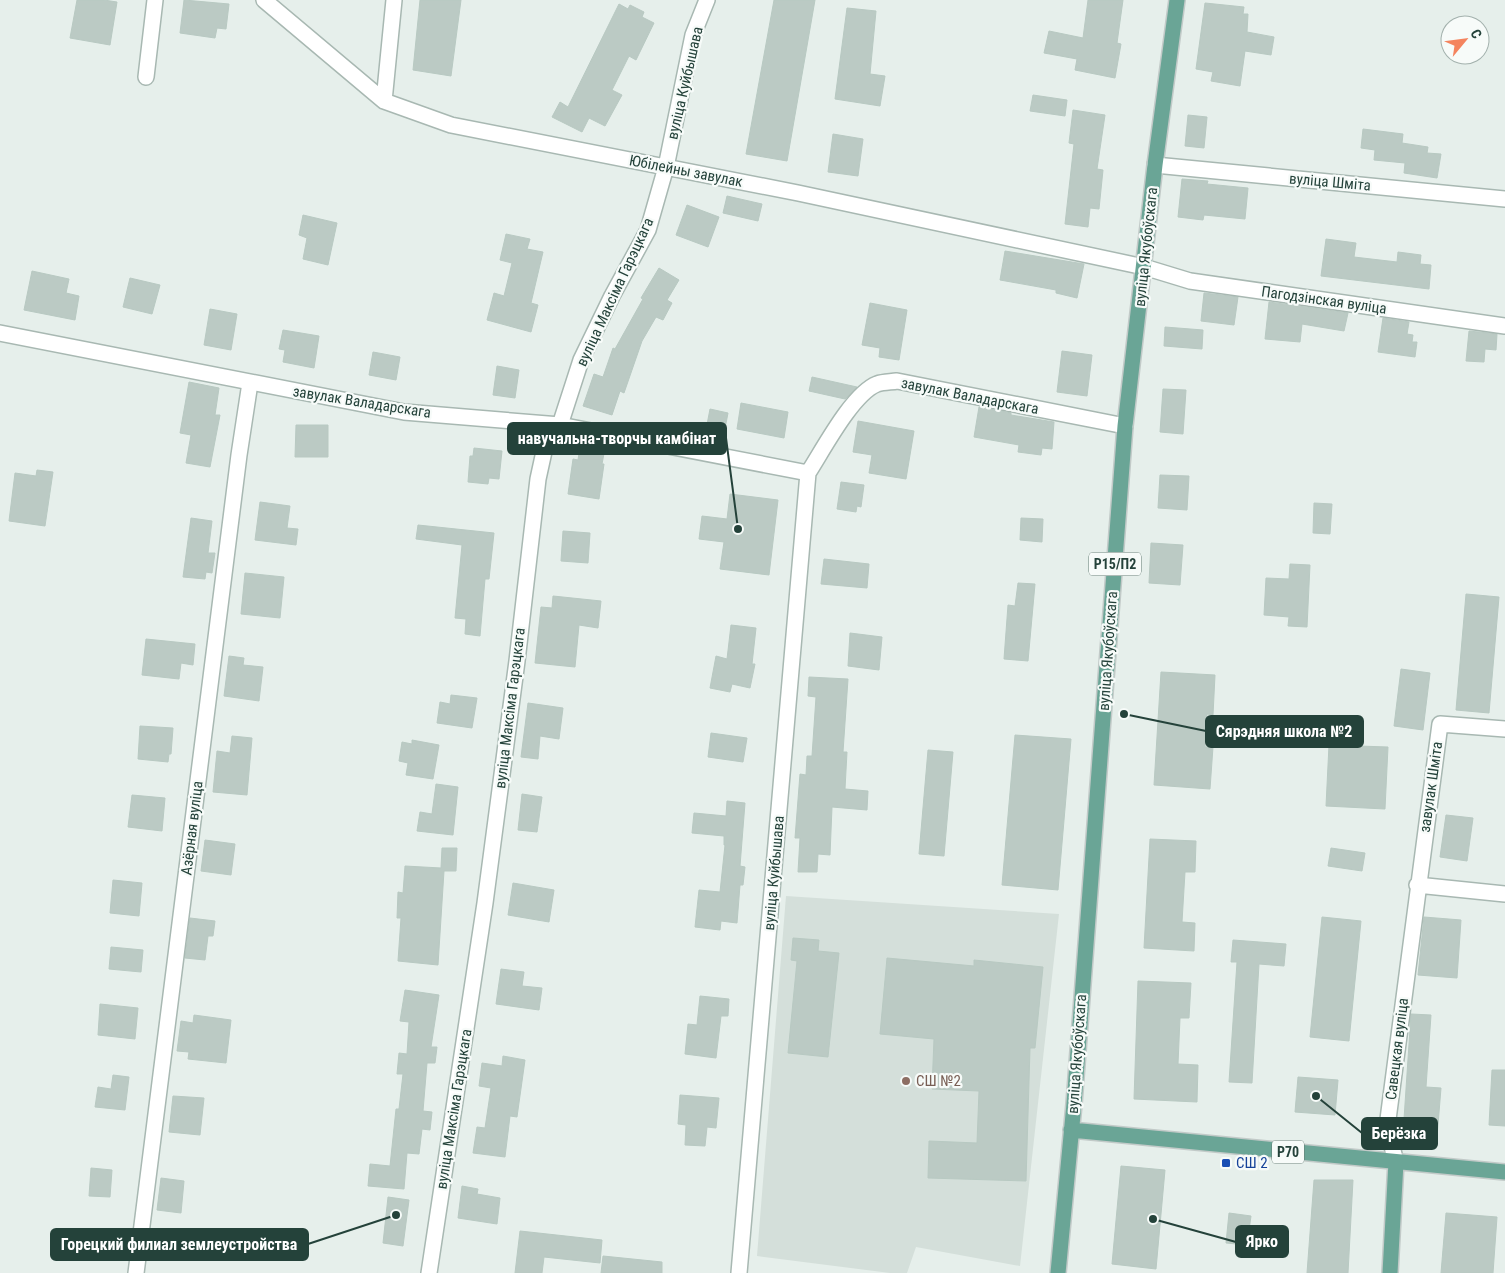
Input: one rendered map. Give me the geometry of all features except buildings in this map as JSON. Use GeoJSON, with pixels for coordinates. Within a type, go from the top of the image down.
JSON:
{"type":"FeatureCollection","features":[{"type":"Feature","properties":{"kind":"main road","name":"вуліца Якубоўскага"},"geometry":{"type":"LineString","coordinates":[[1058,1273],[1072,1130],[1125,426],[1155,165],[1178,0]]}},
{"type":"Feature","properties":{"kind":"main road","name":"Р70"},"geometry":{"type":"LineString","coordinates":[[1072,1130],[1505,1172]]}},
{"type":"Feature","properties":{"kind":"main road","name":"Савецкая вуліца"},"geometry":{"type":"LineString","coordinates":[[1390,1273],[1396,1162]]}},
{"type":"Feature","properties":{"kind":"street"},"geometry":{"type":"LineString","coordinates":[[146,77],[155,0]]}},
{"type":"Feature","properties":{"kind":"street","name":"Юбілейны завулак"},"geometry":{"type":"LineString","coordinates":[[264,0],[384,101],[451,125],[798,193],[1144,268]]}},
{"type":"Feature","properties":{"kind":"street"},"geometry":{"type":"LineString","coordinates":[[384,101],[394,0]]}},
{"type":"Feature","properties":{"kind":"street","name":"вуліца Куйбышава"},"geometry":{"type":"LineString","coordinates":[[666,166],[693,35],[707,0]]}},
{"type":"Feature","properties":{"kind":"street","name":"вуліца Шміта"},"geometry":{"type":"LineString","coordinates":[[1155,165],[1505,199]]}},
{"type":"Feature","properties":{"kind":"street","name":"вуліца Максіма Гарэцкага"},"geometry":{"type":"LineString","coordinates":[[429,1273],[485,902],[517,661],[538,479],[545,447],[560,425],[581,360],[612,296],[648,230],[666,166]]}},
{"type":"Feature","properties":{"kind":"street","name":"Пагодзінская вуліца"},"geometry":{"type":"LineString","coordinates":[[1144,268],[1190,281],[1505,326]]}},
{"type":"Feature","properties":{"kind":"street","name":"завулак Валадарскага"},"geometry":{"type":"LineString","coordinates":[[0,333],[404,412],[560,425],[808,473],[844,417],[860,397],[878,384],[897,381],[1125,426]]}},
{"type":"Feature","properties":{"kind":"street","name":"Азёрная вуліца"},"geometry":{"type":"LineString","coordinates":[[136,1273],[239,455],[250,383]]}},
{"type":"Feature","properties":{"kind":"street","name":"вуліца Куйбышава"},"geometry":{"type":"LineString","coordinates":[[740,1273],[808,473]]}},
{"type":"Feature","properties":{"kind":"street","name":"завулак Шміта"},"geometry":{"type":"LineString","coordinates":[[1418,885],[1440,724],[1505,729]]}},
{"type":"Feature","properties":{"kind":"street"},"geometry":{"type":"LineString","coordinates":[[1418,885],[1505,894]]}},
{"type":"Feature","properties":{"kind":"street","name":"Савецкая вуліца"},"geometry":{"type":"LineString","coordinates":[[1396,1162],[1387,1127],[1418,885]]}},
{"type":"Feature","properties":{"kind":"shaded area","name":"СШ №2"},"geometry":{"type":"Polygon","coordinates":[[[786,896],[1059,914],[1020,1266],[916,1247],[907,1273],[890,1273],[757,1256],[786,896]]]}},
{"type":"Feature","properties":{"kind":"place","name":"навучальна-творчы камбінат"},"geometry":{"type":"Point","coordinates":[738,529]}},
{"type":"Feature","properties":{"kind":"place","name":"Сярэдняя школа №2"},"geometry":{"type":"Point","coordinates":[1124,714]}},
{"type":"Feature","properties":{"kind":"place","name":"СШ №2"},"geometry":{"type":"Point","coordinates":[906,1081]}},
{"type":"Feature","properties":{"kind":"place","name":"Берёзка"},"geometry":{"type":"Point","coordinates":[1316,1096]}},
{"type":"Feature","properties":{"kind":"place","name":"СШ 2"},"geometry":{"type":"Point","coordinates":[1226,1163]}},
{"type":"Feature","properties":{"kind":"place","name":"Горецкий филиал землеустройства"},"geometry":{"type":"Point","coordinates":[396,1215]}},
{"type":"Feature","properties":{"kind":"place","name":"Ярко"},"geometry":{"type":"Point","coordinates":[1153,1219]}}]}
